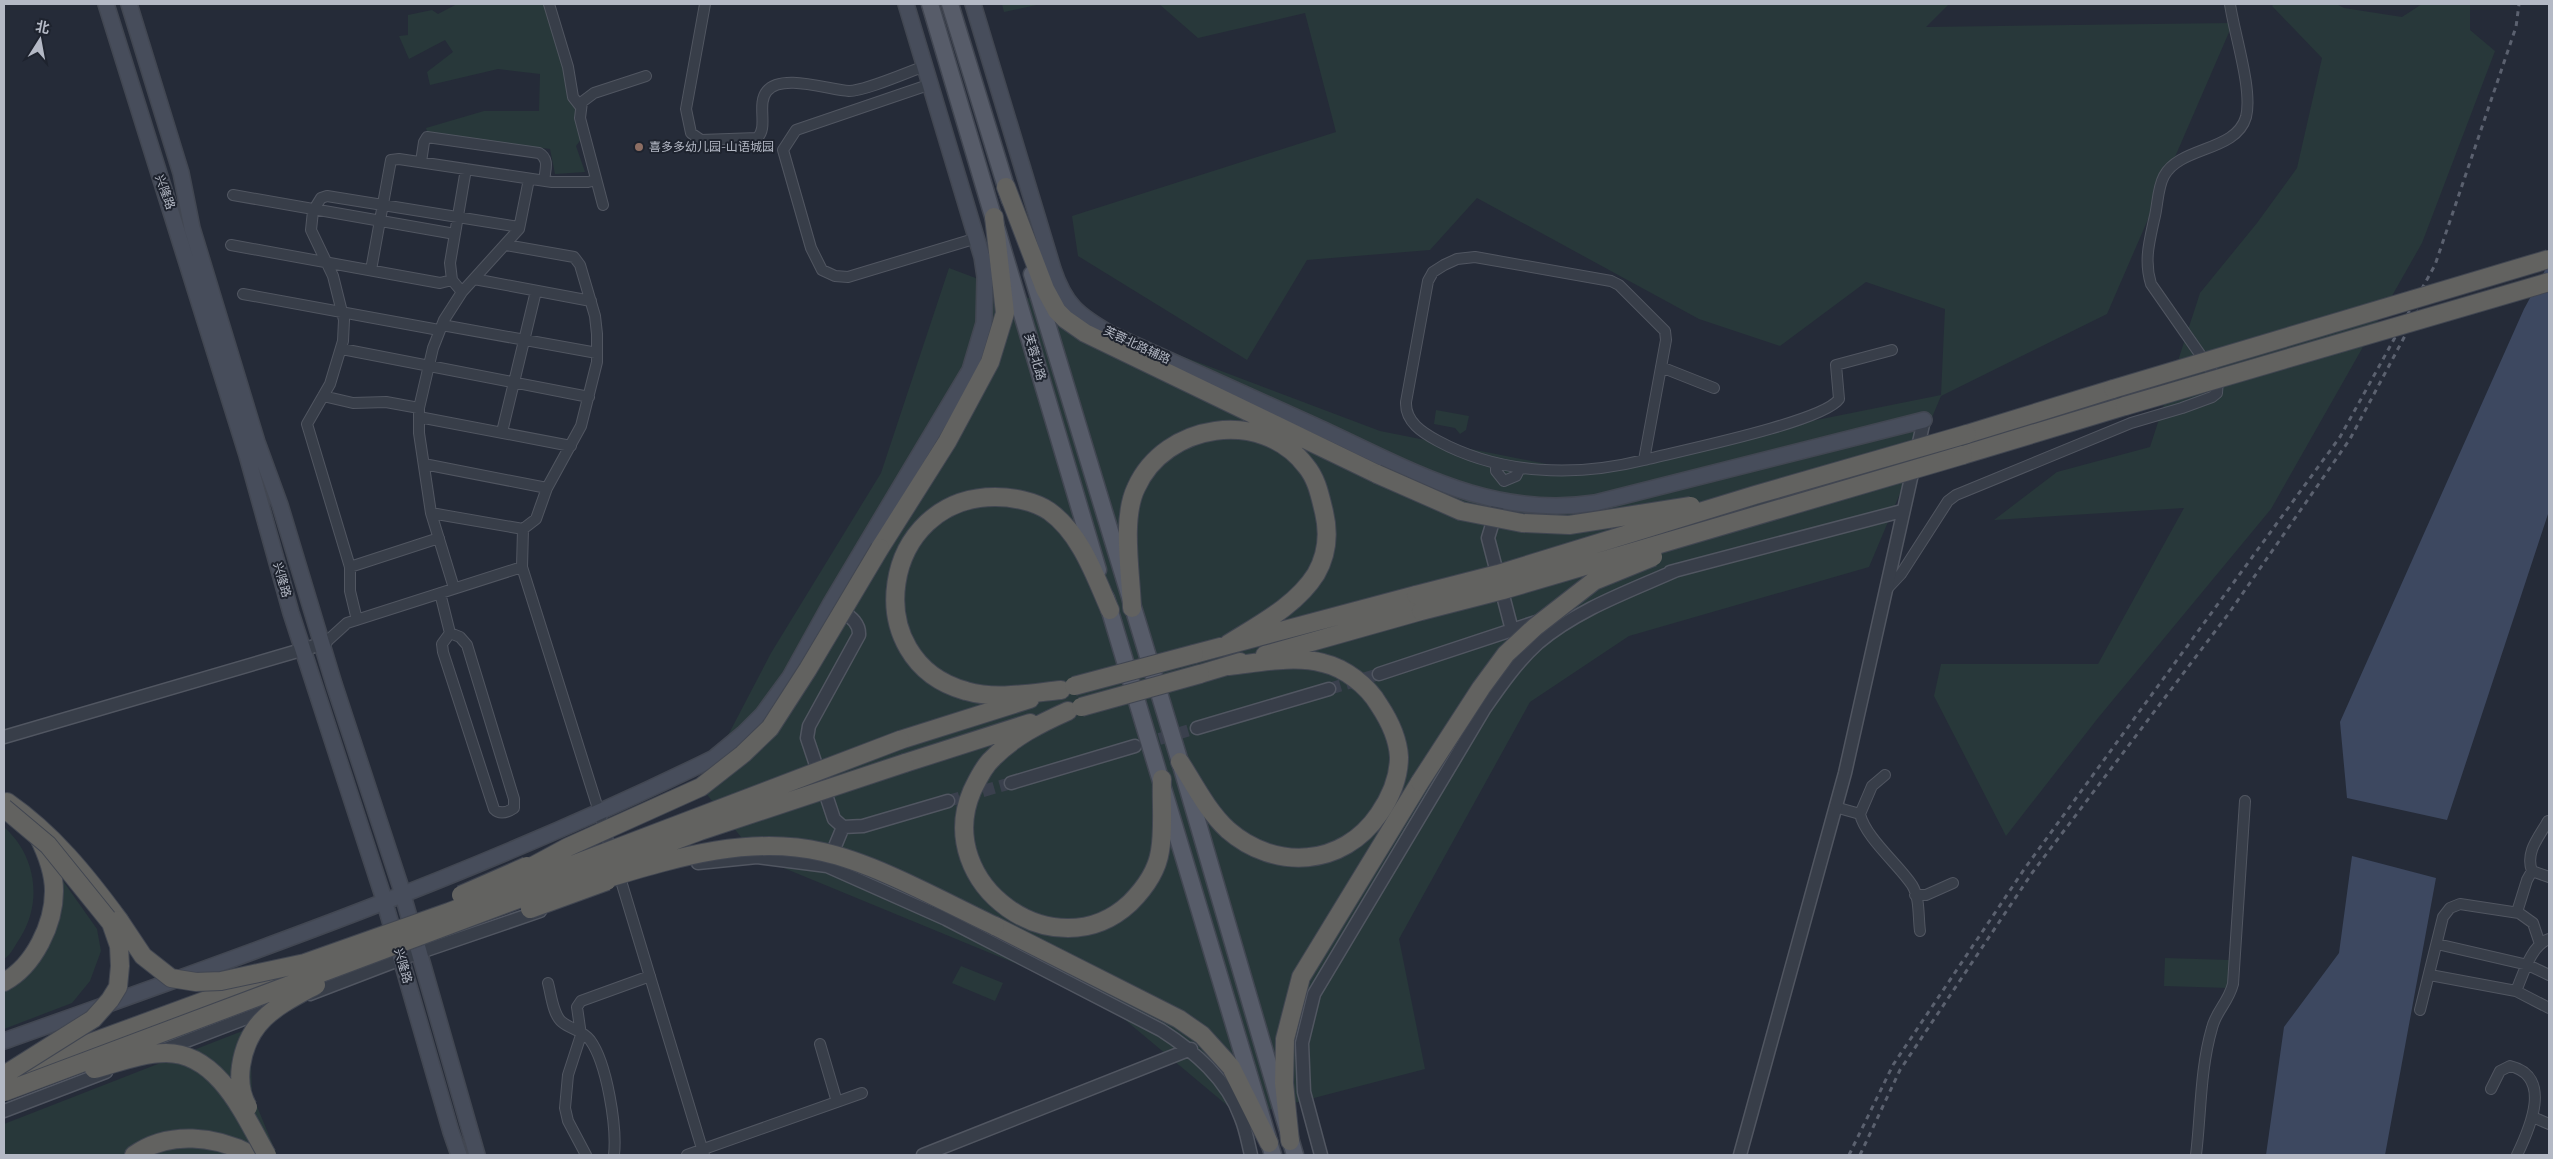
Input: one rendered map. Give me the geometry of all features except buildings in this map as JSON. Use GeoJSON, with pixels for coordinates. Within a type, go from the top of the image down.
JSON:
{"type":"FeatureCollection","features":[{"type":"Feature","properties":{"kind":"highway"},"geometry":{"type":"LineString","coordinates":[[1006,188],[1045,289],[1065,320],[1085,333],[1377,474],[1461,511],[1522,524],[1569,525],[1755,496]]}},
{"type":"Feature","properties":{"kind":"highway"},"geometry":{"type":"LineString","coordinates":[[239,977],[463,894],[701,787],[743,754],[770,728],[947,442],[990,362],[1005,313],[994,217]]}},
{"type":"Feature","properties":{"kind":"highway"},"geometry":{"type":"LineString","coordinates":[[451,919],[700,831],[905,763],[1074,709],[1229,666],[1419,603],[1498,574],[1967,434],[2113,388],[2549,260]]}},
{"type":"Feature","properties":{"kind":"highway"},"geometry":{"type":"LineString","coordinates":[[4,1092],[363,959],[451,919],[900,740],[1067,688],[1228,644],[1419,603],[1503,590],[2549,282]]}},
{"type":"Feature","properties":{"kind":"highway"},"geometry":{"type":"LineString","coordinates":[[1132,608],[1129,517],[1135,488],[1147,470],[1161,453],[1194,434],[1220,430],[1240,430],[1267,437],[1285,447],[1306,466],[1319,489],[1327,524],[1324,558],[1315,575],[1278,612],[1228,644]]}},
{"type":"Feature","properties":{"kind":"highway"},"geometry":{"type":"LineString","coordinates":[[1067,688],[1010,694],[966,691],[948,684],[916,660],[902,639],[897,620],[895,600],[896,578],[903,556],[911,541],[933,517],[958,504],[979,497],[1009,498],[1026,501],[1048,511],[1071,533],[1087,557],[1110,610]]}},
{"type":"Feature","properties":{"kind":"highway"},"geometry":{"type":"LineString","coordinates":[[1293,1148],[1284,1083],[1286,1039],[1301,976],[1420,782],[1481,688],[1506,654],[1535,627],[1594,581],[1732,524]]}},
{"type":"Feature","properties":{"kind":"highway"},"geometry":{"type":"LineString","coordinates":[[1180,762],[1212,811],[1228,829],[1258,850],[1284,857],[1312,858],[1337,851],[1353,842],[1373,824],[1386,805],[1396,779],[1399,756],[1390,722],[1372,692],[1351,676],[1324,663],[1296,660],[1229,666]]}},
{"type":"Feature","properties":{"kind":"highway"},"geometry":{"type":"LineString","coordinates":[[1074,709],[1037,725],[991,760],[977,781],[967,804],[964,825],[970,856],[977,873],[992,896],[1007,909],[1027,921],[1069,927],[1103,920],[1124,909],[1139,894],[1153,871],[1160,852],[1162,780]]}},
{"type":"Feature","properties":{"kind":"highway"},"geometry":{"type":"LineString","coordinates":[[4,800],[28,816],[56,842],[95,888],[143,956],[171,978],[196,982],[239,977],[305,963]]}},
{"type":"Feature","properties":{"kind":"highway"},"geometry":{"type":"LineString","coordinates":[[4,807],[35,831],[49,864],[51,891],[50,916],[43,937],[32,956],[4,982]]}},
{"type":"Feature","properties":{"kind":"highway"},"geometry":{"type":"LineString","coordinates":[[4,807],[48,845],[111,923],[119,946],[120,966],[118,987],[110,1000],[93,1019],[4,1075]]}},
{"type":"Feature","properties":{"kind":"highway"},"geometry":{"type":"LineString","coordinates":[[4,816],[20,828],[37,848],[51,891],[40,930],[31,946],[24,957],[4,973]]}},
{"type":"Feature","properties":{"kind":"highway"},"geometry":{"type":"LineString","coordinates":[[4,1075],[305,963],[451,919],[689,856],[744,846],[783,847],[824,852],[867,867],[995,926],[1179,1019],[1202,1035],[1231,1067],[1271,1149]]}},
{"type":"Feature","properties":{"kind":"highway"},"geometry":{"type":"LineString","coordinates":[[451,919],[568,847]]}},
{"type":"Feature","properties":{"kind":"highway"},"geometry":{"type":"LineString","coordinates":[[309,989],[636,870]]}},
{"type":"Feature","properties":{"kind":"highway"},"geometry":{"type":"LineString","coordinates":[[276,1155],[246,1103],[239,1079],[244,1048],[256,1025],[268,1013],[363,959]]}},
{"type":"Feature","properties":{"kind":"highway"},"geometry":{"type":"LineString","coordinates":[[23,1085],[132,1059],[167,1053],[188,1058],[208,1069],[224,1082],[266,1155]]}},
{"type":"Feature","properties":{"kind":"highway"},"geometry":{"type":"LineString","coordinates":[[134,1155],[152,1145],[181,1138],[214,1140],[235,1146],[252,1155]]}},
{"type":"Feature","properties":{"kind":"highway"},"geometry":{"type":"LineString","coordinates":[[148,1155],[166,1148],[186,1144],[213,1146],[236,1155]]}},
{"type":"Feature","properties":{"kind":"main road","name":"兴隆路"},"geometry":{"type":"LineString","coordinates":[[106,4],[245,446],[260,505],[303,650],[384,902],[448,1123],[460,1155]]}},
{"type":"Feature","properties":{"kind":"main road","name":"兴隆路"},"geometry":{"type":"LineString","coordinates":[[129,4],[181,173],[195,237],[402,895],[477,1155]]}},
{"type":"Feature","properties":{"kind":"main road"},"geometry":{"type":"LineString","coordinates":[[4,1041],[282,943],[499,857],[714,758],[743,734],[762,714],[790,677],[831,603],[970,370],[979,346],[986,305],[985,277],[977,238],[906,4]]}},
{"type":"Feature","properties":{"kind":"main road","name":"芙蓉北路"},"geometry":{"type":"LineString","coordinates":[[930,4],[1271,1149]]}},
{"type":"Feature","properties":{"kind":"main road","name":"芙蓉北路"},"geometry":{"type":"LineString","coordinates":[[950,4],[1180,762],[1293,1148]]}},
{"type":"Feature","properties":{"kind":"main road","name":"芙蓉北路辅路"},"geometry":{"type":"LineString","coordinates":[[974,4],[1053,269],[1061,291],[1070,306],[1111,334],[1404,469],[1454,489],[1499,502],[1542,506],[1574,506],[1595,503],[1924,420]]}},
{"type":"Feature","properties":{"kind":"street"},"geometry":{"type":"LineString","coordinates":[[550,4],[568,67],[573,97],[580,106],[580,118],[603,205]]}},
{"type":"Feature","properties":{"kind":"street"},"geometry":{"type":"LineString","coordinates":[[705,4],[686,109],[692,133],[701,140],[757,138],[761,132],[764,97],[768,90],[775,87],[799,83],[851,91],[926,66]]}},
{"type":"Feature","properties":{"kind":"street"},"geometry":{"type":"LineString","coordinates":[[1886,590],[1902,574],[1948,501],[1956,495],[2131,423],[2190,406],[2217,393],[2218,380],[2151,284],[2147,270],[2146,254],[2165,174],[2185,158],[2239,131],[2246,116],[2248,97],[2230,4]]}},
{"type":"Feature","properties":{"kind":"street"},"geometry":{"type":"LineString","coordinates":[[580,106],[588,96],[646,76]]}},
{"type":"Feature","properties":{"kind":"street"},"geometry":{"type":"LineString","coordinates":[[931,84],[796,130],[789,138],[783,150],[811,248],[822,270],[835,276],[848,277],[977,238]]}},
{"type":"Feature","properties":{"kind":"street"},"geometry":{"type":"LineString","coordinates":[[421,162],[424,142],[427,137],[539,153],[545,159],[544,181]]}},
{"type":"Feature","properties":{"kind":"street"},"geometry":{"type":"LineString","coordinates":[[371,270],[391,160],[421,162],[544,181],[588,182],[596,180]]}},
{"type":"Feature","properties":{"kind":"street"},"geometry":{"type":"LineString","coordinates":[[462,292],[452,280],[450,263],[466,169]]}},
{"type":"Feature","properties":{"kind":"street"},"geometry":{"type":"LineString","coordinates":[[454,588],[431,513],[418,432],[419,412],[429,365],[440,327],[462,292],[506,245],[519,227],[529,179]]}},
{"type":"Feature","properties":{"kind":"street"},"geometry":{"type":"LineString","coordinates":[[233,195],[313,211],[455,234]]}},
{"type":"Feature","properties":{"kind":"street"},"geometry":{"type":"LineString","coordinates":[[357,620],[350,592],[350,567],[307,424],[330,384],[342,349],[342,312],[328,262],[311,230],[313,211],[324,196],[519,227]]}},
{"type":"Feature","properties":{"kind":"street"},"geometry":{"type":"LineString","coordinates":[[231,245],[440,283],[452,280]]}},
{"type":"Feature","properties":{"kind":"street"},"geometry":{"type":"LineString","coordinates":[[431,513],[523,529],[536,519],[547,488],[581,426],[589,397],[597,353],[597,334],[580,265],[574,257],[506,245]]}},
{"type":"Feature","properties":{"kind":"street"},"geometry":{"type":"LineString","coordinates":[[1644,460],[1661,367],[1665,331],[1622,288],[1612,281],[1483,258],[1456,259],[1444,265],[1429,277],[1424,292],[1406,410],[1415,426],[1426,435],[1462,452],[1496,463],[1520,468],[1582,470],[1644,460],[1783,424],[1825,410],[1839,399],[1836,366],[1892,350]]}},
{"type":"Feature","properties":{"kind":"street"},"geometry":{"type":"LineString","coordinates":[[474,279],[590,301]]}},
{"type":"Feature","properties":{"kind":"street"},"geometry":{"type":"LineString","coordinates":[[502,432],[536,291]]}},
{"type":"Feature","properties":{"kind":"street"},"geometry":{"type":"LineString","coordinates":[[243,294],[342,312],[524,339],[597,353]]}},
{"type":"Feature","properties":{"kind":"street"},"geometry":{"type":"LineString","coordinates":[[342,349],[589,397]]}},
{"type":"Feature","properties":{"kind":"street"},"geometry":{"type":"LineString","coordinates":[[1661,367],[1714,388]]}},
{"type":"Feature","properties":{"kind":"street"},"geometry":{"type":"LineString","coordinates":[[323,396],[353,403],[386,402],[502,432],[571,446]]}},
{"type":"Feature","properties":{"kind":"street"},"geometry":{"type":"LineString","coordinates":[[1740,1155],[1836,807],[1924,420]]}},
{"type":"Feature","properties":{"kind":"street"},"geometry":{"type":"LineString","coordinates":[[1496,463],[1496,471],[1504,482]]}},
{"type":"Feature","properties":{"kind":"street"},"geometry":{"type":"LineString","coordinates":[[424,464],[547,488]]}},
{"type":"Feature","properties":{"kind":"street"},"geometry":{"type":"LineString","coordinates":[[1512,630],[1489,544],[1489,531],[1504,482],[1516,476],[1520,468]]}},
{"type":"Feature","properties":{"kind":"street"},"geometry":{"type":"LineString","coordinates":[[1379,674],[1512,630],[1677,570],[1902,511]]}},
{"type":"Feature","properties":{"kind":"street"},"geometry":{"type":"LineString","coordinates":[[523,529],[522,567],[598,813],[622,883],[703,1153]]}},
{"type":"Feature","properties":{"kind":"street"},"geometry":{"type":"LineString","coordinates":[[350,567],[439,538]]}},
{"type":"Feature","properties":{"kind":"street"},"geometry":{"type":"LineString","coordinates":[[4,738],[323,644],[347,623],[522,567]]}},
{"type":"Feature","properties":{"kind":"street"},"geometry":{"type":"LineString","coordinates":[[1321,1155],[1304,1092],[1302,1043],[1314,994],[1474,725],[1512,670],[1538,643],[1569,621],[1597,606],[1677,570]]}},
{"type":"Feature","properties":{"kind":"street"},"geometry":{"type":"LineString","coordinates":[[440,593],[450,633]]}},
{"type":"Feature","properties":{"kind":"street"},"geometry":{"type":"LineString","coordinates":[[831,603],[856,622],[858,626],[858,636],[809,726],[807,738],[834,819],[843,827],[863,826],[948,801]]}},
{"type":"Feature","properties":{"kind":"street"},"geometry":{"type":"LineString","coordinates":[[450,633],[460,636],[467,645],[514,799],[514,808],[509,811],[501,812],[494,809],[443,652],[442,644],[450,633]]}},
{"type":"Feature","properties":{"kind":"street"},"geometry":{"type":"LineString","coordinates":[[1197,728],[1328,689]]}},
{"type":"Feature","properties":{"kind":"street"},"geometry":{"type":"LineString","coordinates":[[1011,783],[1135,746]]}},
{"type":"Feature","properties":{"kind":"street"},"geometry":{"type":"LineString","coordinates":[[1860,814],[1872,786],[1885,775]]}},
{"type":"Feature","properties":{"kind":"street"},"geometry":{"type":"LineString","coordinates":[[2196,1155],[2208,1040],[2215,1018],[2226,1004],[2233,984],[2245,801]]}},
{"type":"Feature","properties":{"kind":"street"},"geometry":{"type":"LineString","coordinates":[[1836,807],[1860,814],[1867,828],[1912,886],[1920,931]]}},
{"type":"Feature","properties":{"kind":"street"},"geometry":{"type":"LineString","coordinates":[[2517,912],[2527,880],[2532,871],[2529,861],[2530,853],[2548,821]]}},
{"type":"Feature","properties":{"kind":"street"},"geometry":{"type":"LineString","coordinates":[[826,866],[843,827]]}},
{"type":"Feature","properties":{"kind":"street"},"geometry":{"type":"LineString","coordinates":[[4,1112],[419,952],[622,883],[706,861],[757,857],[826,866],[946,919],[1162,1030],[1191,1049],[1210,1069],[1231,1098],[1241,1118],[1251,1155]]}},
{"type":"Feature","properties":{"kind":"street"},"geometry":{"type":"LineString","coordinates":[[2532,871],[2549,876]]}},
{"type":"Feature","properties":{"kind":"street"},"geometry":{"type":"LineString","coordinates":[[1915,895],[1926,895],[1953,884]]}},
{"type":"Feature","properties":{"kind":"street"},"geometry":{"type":"LineString","coordinates":[[2420,1010],[2438,944],[2443,917],[2450,908],[2460,904],[2517,912],[2533,923],[2544,942],[2528,965],[2516,991]]}},
{"type":"Feature","properties":{"kind":"street"},"geometry":{"type":"LineString","coordinates":[[2438,944],[2528,965],[2549,975]]}},
{"type":"Feature","properties":{"kind":"street"},"geometry":{"type":"LineString","coordinates":[[586,1155],[568,1121],[565,1108],[568,1075],[581,1030],[578,1014],[579,1003],[650,976]]}},
{"type":"Feature","properties":{"kind":"street"},"geometry":{"type":"LineString","coordinates":[[2430,976],[2516,991],[2549,1008]]}},
{"type":"Feature","properties":{"kind":"street"},"geometry":{"type":"LineString","coordinates":[[548,983],[557,1017],[566,1024],[581,1030],[592,1043],[606,1086],[613,1117],[614,1155]]}},
{"type":"Feature","properties":{"kind":"street"},"geometry":{"type":"LineString","coordinates":[[820,1044],[838,1102]]}},
{"type":"Feature","properties":{"kind":"street"},"geometry":{"type":"LineString","coordinates":[[923,1155],[1191,1049]]}},
{"type":"Feature","properties":{"kind":"street"},"geometry":{"type":"LineString","coordinates":[[2491,1090],[2504,1068],[2510,1066],[2523,1071],[2533,1078],[2538,1088],[2535,1118],[2517,1155]]}},
{"type":"Feature","properties":{"kind":"street"},"geometry":{"type":"LineString","coordinates":[[687,1155],[703,1153],[862,1093]]}},
{"type":"Feature","properties":{"kind":"street"},"geometry":{"type":"LineString","coordinates":[[2535,1118],[2549,1124]]}},
{"type":"Feature","properties":{"kind":"shaded area"},"geometry":{"type":"Polygon","coordinates":[[[457,4],[552,4],[582,138],[576,146],[585,172],[555,174],[550,149],[428,134],[426,128],[484,111],[539,111],[540,74],[498,69],[430,85],[427,72],[453,52],[445,40],[409,59],[399,36],[408,35],[408,15],[432,10],[438,14],[457,4]]]}},
{"type":"Feature","properties":{"kind":"shaded area"},"geometry":{"type":"Polygon","coordinates":[[[1002,4],[1041,4],[1004,12],[1002,4]]]}},
{"type":"Feature","properties":{"kind":"shaded area"},"geometry":{"type":"Polygon","coordinates":[[[1159,4],[1949,4],[1926,27],[2233,23],[2107,314],[1941,396],[1869,567],[1629,636],[1530,702],[1399,939],[1425,1069],[1241,1117],[1099,998],[757,857],[701,787],[771,653],[881,473],[949,268],[1380,431],[1572,469],[1941,395],[1945,309],[1866,282],[1780,346],[1699,319],[1477,198],[1430,250],[1307,260],[1247,360],[1078,256],[1072,216],[1336,132],[1305,13],[1198,38],[1159,4]]]}},
{"type":"Feature","properties":{"kind":"shaded area"},"geometry":{"type":"Polygon","coordinates":[[[2274,4],[2336,4],[2344,8],[2402,17],[2422,4],[2470,4],[2470,30],[2495,51],[2422,243],[2271,509],[2098,718],[2006,836],[1934,696],[1941,664],[2098,664],[2184,508],[1994,520],[2057,472],[2150,447],[2200,293],[2257,223],[2297,168],[2322,58],[2272,6],[2274,4]]]}},
{"type":"Feature","properties":{"kind":"shaded area"},"geometry":{"type":"Polygon","coordinates":[[[1436,410],[1469,416],[1466,430],[1460,434],[1455,428],[1434,424],[1436,410]]]}},
{"type":"Feature","properties":{"kind":"shaded area"},"geometry":{"type":"Polygon","coordinates":[[[4,827],[15,838],[23,851],[33,879],[33,894],[32,909],[27,924],[13,950],[4,959],[4,827]]]}},
{"type":"Feature","properties":{"kind":"shaded area"},"geometry":{"type":"Polygon","coordinates":[[[56,871],[97,929],[101,951],[90,981],[72,1003],[4,1029],[4,988],[26,970],[56,871]]]}},
{"type":"Feature","properties":{"kind":"shaded area"},"geometry":{"type":"Polygon","coordinates":[[[2165,958],[2230,960],[2229,988],[2164,986],[2165,958]]]}},
{"type":"Feature","properties":{"kind":"shaded area"},"geometry":{"type":"Polygon","coordinates":[[[961,966],[1003,983],[995,1001],[952,983],[961,966]]]}},
{"type":"Feature","properties":{"kind":"shaded area"},"geometry":{"type":"Polygon","coordinates":[[[250,1028],[252,1094],[277,1155],[4,1155],[4,1124],[250,1028]]]}},
{"type":"Feature","properties":{"kind":"water"},"geometry":{"type":"Polygon","coordinates":[[[2549,263],[2549,511],[2447,820],[2347,798],[2340,722],[2524,309],[2549,263]]]}},
{"type":"Feature","properties":{"kind":"water"},"geometry":{"type":"Polygon","coordinates":[[[2352,856],[2436,878],[2385,1155],[2266,1155],[2284,1027],[2339,953],[2352,856]]]}},
{"type":"Feature","properties":{"kind":"tunnel"},"geometry":{"type":"LineString","coordinates":[[1329,689],[1379,674]]}},
{"type":"Feature","properties":{"kind":"tunnel"},"geometry":{"type":"LineString","coordinates":[[1142,744],[1197,728]]}},
{"type":"Feature","properties":{"kind":"tunnel"},"geometry":{"type":"LineString","coordinates":[[948,801],[1011,783]]}},
{"type":"Feature","properties":{"kind":"railway"},"geometry":{"type":"LineString","coordinates":[[1849,1155],[1893,1065],[2025,868],[2340,437],[2435,265],[2516,27],[2519,4]]}},
{"type":"Feature","properties":{"kind":"railway"},"geometry":{"type":"LineString","coordinates":[[1860,1155],[1900,1070],[2032,873],[2229,613],[2350,439],[2432,285]]}},
{"type":"Feature","properties":{"kind":"place","name":"喜多多幼儿园-山语城园"},"geometry":{"type":"Point","coordinates":[639,147]}}]}
